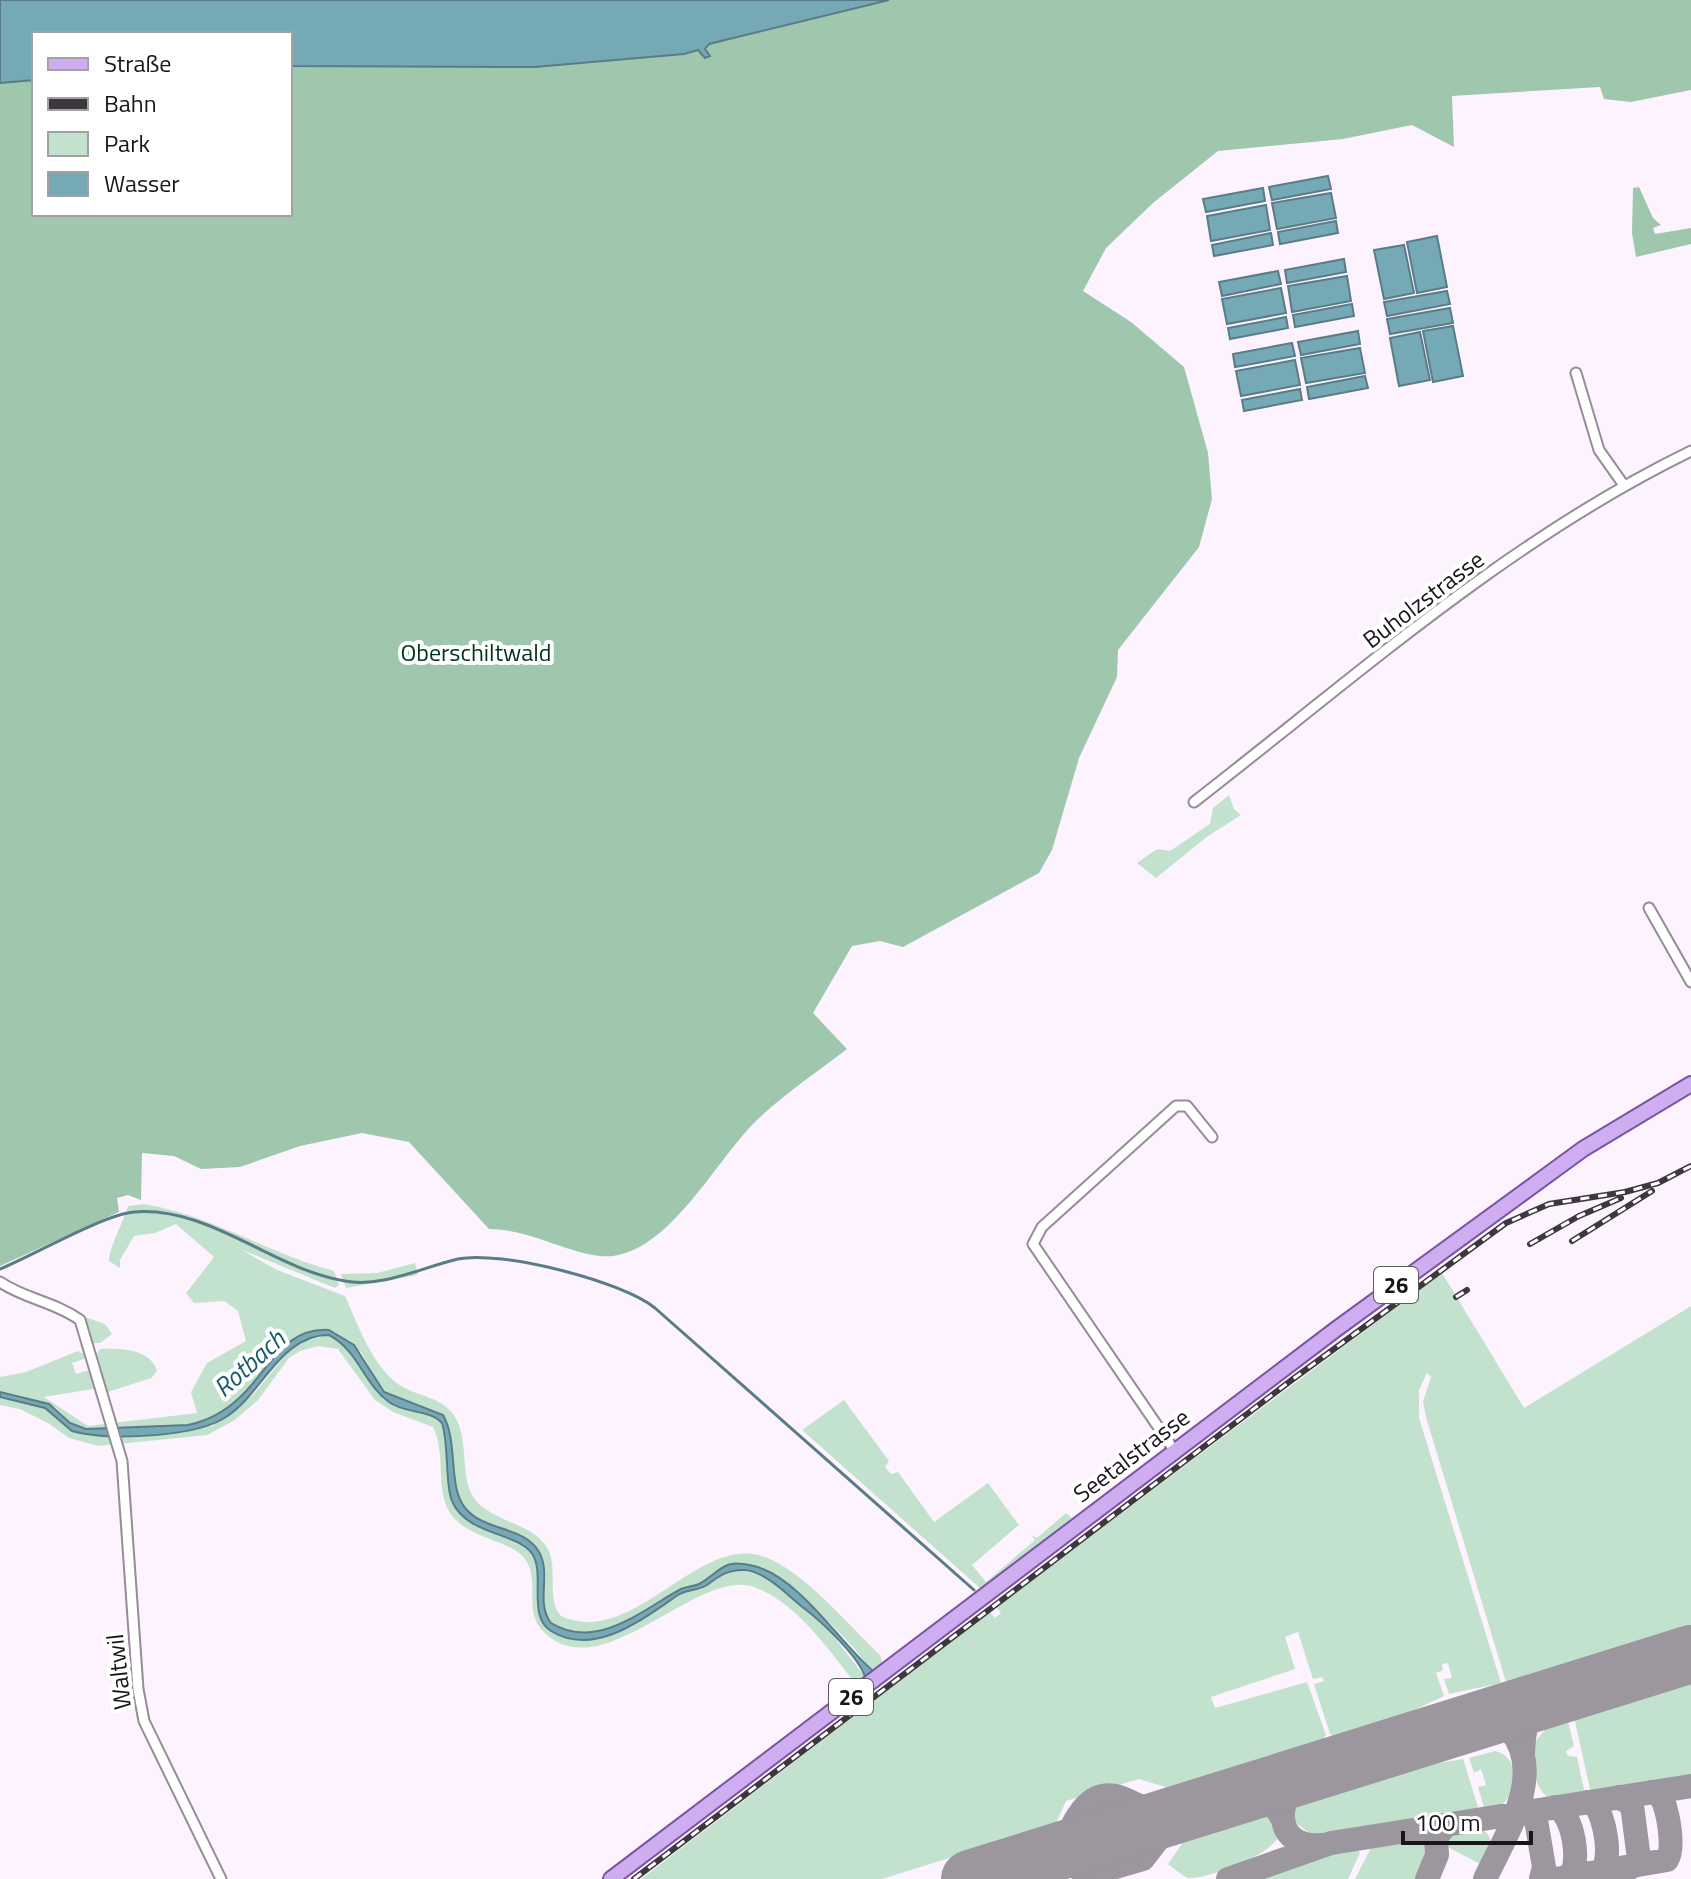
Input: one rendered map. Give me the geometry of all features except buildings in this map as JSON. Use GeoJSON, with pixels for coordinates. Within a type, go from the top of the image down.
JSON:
{"type":"FeatureCollection","features":[{"type":"Feature","properties":{"kind":"main road","name":"Seetalstrasse"},"geometry":{"type":"LineString","coordinates":[[611,1879],[1174,1450],[1583,1149],[1691,1084]]}},
{"type":"Feature","properties":{"kind":"street"},"geometry":{"type":"LineString","coordinates":[[1576,373],[1599,450],[1623,484]]}},
{"type":"Feature","properties":{"kind":"street","name":"Buholzstrasse"},"geometry":{"type":"LineString","coordinates":[[1194,802],[1489,573],[1623,484],[1691,451]]}},
{"type":"Feature","properties":{"kind":"street"},"geometry":{"type":"LineString","coordinates":[[1649,908],[1691,982]]}},
{"type":"Feature","properties":{"kind":"street"},"geometry":{"type":"LineString","coordinates":[[1174,1450],[1033,1244],[1042,1227],[1176,1106],[1187,1106],[1212,1137]]}},
{"type":"Feature","properties":{"kind":"street","name":"Waltwil"},"geometry":{"type":"LineString","coordinates":[[0,1282],[21,1295],[52,1304],[80,1320],[118,1444],[138,1689],[144,1721],[221,1879]]}},
{"type":"Feature","properties":{"kind":"green space","name":"Oberschiltwald"},"geometry":{"type":"Polygon","coordinates":[[[889,0],[1691,0],[1691,90],[1631,102],[1604,99],[1600,87],[1452,96],[1454,147],[1412,125],[1343,139],[1218,151],[1153,203],[1106,248],[1083,291],[1131,322],[1184,367],[1208,453],[1212,499],[1199,547],[1118,650],[1117,677],[1079,758],[1052,850],[1039,873],[903,947],[880,941],[852,946],[813,1013],[847,1049],[756,1121],[692,1200],[655,1237],[634,1250],[600,1256],[506,1230],[489,1229],[409,1142],[362,1133],[300,1146],[240,1167],[201,1169],[174,1156],[142,1153],[141,1200],[128,1195],[117,1198],[119,1212],[0,1266],[0,83],[32,80],[32,216],[292,216],[292,66],[535,67],[684,54],[691,49],[702,53],[709,44],[889,0]]]}},
{"type":"Feature","properties":{"kind":"green space"},"geometry":{"type":"Polygon","coordinates":[[[1639,187],[1653,218],[1661,225],[1653,228],[1655,234],[1691,228],[1691,244],[1636,257],[1632,233],[1633,188],[1639,187]]]}},
{"type":"Feature","properties":{"kind":"green space"},"geometry":{"type":"Polygon","coordinates":[[[1229,795],[1234,809],[1241,815],[1208,836],[1156,878],[1137,863],[1157,849],[1170,851],[1210,824],[1213,808],[1229,795]]]}},
{"type":"Feature","properties":{"kind":"green space"},"geometry":{"type":"Polygon","coordinates":[[[144,1204],[194,1217],[334,1271],[339,1285],[335,1288],[240,1249],[277,1270],[345,1296],[367,1344],[389,1376],[405,1388],[450,1410],[460,1427],[472,1495],[487,1510],[532,1533],[546,1546],[552,1563],[554,1600],[561,1616],[588,1622],[614,1617],[715,1560],[740,1554],[765,1557],[811,1587],[881,1656],[882,1664],[873,1671],[869,1669],[841,1634],[807,1603],[766,1574],[739,1564],[726,1566],[702,1582],[608,1629],[570,1631],[551,1623],[545,1606],[545,1569],[539,1552],[523,1538],[482,1522],[465,1509],[460,1500],[454,1477],[451,1439],[443,1415],[384,1392],[361,1352],[335,1332],[297,1337],[235,1401],[188,1425],[86,1429],[70,1423],[56,1408],[0,1392],[0,1377],[26,1372],[78,1351],[89,1357],[72,1363],[76,1374],[93,1369],[99,1388],[44,1397],[88,1426],[197,1413],[191,1392],[207,1363],[246,1341],[238,1311],[224,1301],[194,1303],[186,1293],[214,1257],[176,1224],[155,1233],[134,1236],[120,1260],[120,1268],[109,1261],[128,1206],[144,1204]]]}},
{"type":"Feature","properties":{"kind":"green space"},"geometry":{"type":"Polygon","coordinates":[[[415,1263],[418,1275],[346,1288],[341,1274],[377,1273],[415,1263]]]}},
{"type":"Feature","properties":{"kind":"green space"},"geometry":{"type":"Polygon","coordinates":[[[1442,1273],[1524,1408],[1691,1306],[1691,1627],[1519,1681],[1506,1682],[1426,1417],[1423,1402],[1431,1377],[1427,1373],[1419,1390],[1419,1418],[1501,1683],[1449,1694],[1444,1679],[1452,1678],[1448,1663],[1442,1664],[1443,1670],[1436,1673],[1444,1696],[1393,1720],[1335,1737],[1330,1734],[1314,1684],[1324,1681],[1322,1677],[1313,1679],[1298,1632],[1285,1637],[1295,1669],[1211,1697],[1215,1708],[1307,1682],[1326,1735],[1321,1742],[1172,1789],[1139,1779],[1066,1801],[1055,1825],[882,1879],[641,1879],[990,1612],[995,1618],[1001,1613],[996,1607],[1442,1273]]]}},
{"type":"Feature","properties":{"kind":"green space"},"geometry":{"type":"Polygon","coordinates":[[[85,1317],[105,1324],[112,1334],[100,1343],[91,1343],[85,1317]]]}},
{"type":"Feature","properties":{"kind":"green space"},"geometry":{"type":"Polygon","coordinates":[[[329,1335],[347,1350],[389,1402],[442,1423],[452,1491],[461,1512],[477,1526],[527,1547],[538,1568],[541,1615],[571,1638],[632,1627],[684,1592],[706,1586],[722,1573],[741,1570],[765,1577],[810,1613],[828,1629],[865,1677],[855,1683],[798,1615],[754,1587],[731,1585],[705,1594],[618,1639],[590,1647],[564,1645],[541,1629],[536,1621],[531,1576],[525,1559],[518,1552],[473,1532],[453,1517],[443,1495],[439,1446],[433,1427],[393,1412],[375,1400],[338,1349],[318,1346],[289,1358],[258,1400],[235,1420],[207,1435],[98,1446],[69,1438],[20,1409],[0,1405],[0,1397],[45,1408],[72,1431],[93,1436],[212,1426],[253,1395],[295,1344],[329,1335]]]}},
{"type":"Feature","properties":{"kind":"green space"},"geometry":{"type":"Polygon","coordinates":[[[100,1349],[142,1354],[149,1358],[157,1371],[151,1378],[108,1392],[95,1357],[100,1349]]]}},
{"type":"Feature","properties":{"kind":"green space"},"geometry":{"type":"Polygon","coordinates":[[[844,1400],[889,1461],[885,1467],[891,1474],[898,1472],[934,1522],[988,1483],[1019,1525],[972,1565],[986,1582],[1035,1540],[1031,1535],[1037,1538],[1066,1513],[1072,1518],[1030,1555],[981,1589],[802,1430],[844,1400]]]}},
{"type":"Feature","properties":{"kind":"green space"},"geometry":{"type":"Polygon","coordinates":[[[1691,1681],[1691,1779],[1591,1794],[1574,1717],[1691,1681]]]}},
{"type":"Feature","properties":{"kind":"green space"},"geometry":{"type":"Polygon","coordinates":[[[1568,1721],[1574,1746],[1566,1751],[1568,1756],[1577,1757],[1585,1794],[1557,1800],[1541,1791],[1537,1782],[1534,1743],[1548,1726],[1568,1721]]]}},
{"type":"Feature","properties":{"kind":"green space"},"geometry":{"type":"Polygon","coordinates":[[[1495,1751],[1511,1762],[1514,1782],[1506,1801],[1499,1808],[1489,1811],[1484,1808],[1478,1787],[1486,1785],[1481,1769],[1474,1773],[1469,1758],[1495,1751]]]}},
{"type":"Feature","properties":{"kind":"green space"},"geometry":{"type":"Polygon","coordinates":[[[1463,1759],[1478,1807],[1476,1813],[1329,1837],[1311,1834],[1293,1821],[1293,1808],[1304,1801],[1410,1768],[1463,1759]]]}},
{"type":"Feature","properties":{"kind":"green space"},"geometry":{"type":"Polygon","coordinates":[[[1262,1814],[1278,1823],[1280,1833],[1273,1844],[1259,1854],[1220,1871],[1188,1878],[1168,1864],[1186,1838],[1262,1814]]]}},
{"type":"Feature","properties":{"kind":"green space"},"geometry":{"type":"Polygon","coordinates":[[[1475,1827],[1490,1838],[1484,1866],[1444,1845],[1448,1832],[1475,1827]]]}},
{"type":"Feature","properties":{"kind":"green space"},"geometry":{"type":"Polygon","coordinates":[[[1413,1836],[1425,1842],[1430,1854],[1422,1879],[1355,1879],[1373,1844],[1413,1836]]]}},
{"type":"Feature","properties":{"kind":"green space"},"geometry":{"type":"Polygon","coordinates":[[[1356,1845],[1360,1853],[1348,1879],[1247,1879],[1321,1852],[1356,1845]]]}},
{"type":"Feature","properties":{"kind":"water"},"geometry":{"type":"Polygon","coordinates":[[[0,0],[889,0],[709,44],[705,49],[710,56],[705,58],[698,50],[684,54],[535,67],[292,66],[292,32],[32,32],[32,80],[0,83],[0,0]]]}},
{"type":"Feature","properties":{"kind":"water"},"geometry":{"type":"Polygon","coordinates":[[[1328,176],[1331,189],[1272,200],[1269,187],[1328,176]]]}},
{"type":"Feature","properties":{"kind":"water"},"geometry":{"type":"Polygon","coordinates":[[[1263,188],[1265,201],[1206,212],[1203,199],[1263,188]]]}},
{"type":"Feature","properties":{"kind":"water"},"geometry":{"type":"Polygon","coordinates":[[[1331,193],[1336,218],[1277,229],[1272,203],[1331,193]]]}},
{"type":"Feature","properties":{"kind":"water"},"geometry":{"type":"Polygon","coordinates":[[[1266,205],[1270,230],[1211,241],[1207,216],[1266,205]]]}},
{"type":"Feature","properties":{"kind":"water"},"geometry":{"type":"Polygon","coordinates":[[[1336,221],[1338,233],[1280,244],[1278,232],[1336,221]]]}},
{"type":"Feature","properties":{"kind":"water"},"geometry":{"type":"Polygon","coordinates":[[[1271,233],[1273,245],[1214,256],[1212,245],[1271,233]]]}},
{"type":"Feature","properties":{"kind":"water"},"geometry":{"type":"Polygon","coordinates":[[[1437,236],[1447,287],[1417,293],[1407,242],[1437,236]]]}},
{"type":"Feature","properties":{"kind":"water"},"geometry":{"type":"Polygon","coordinates":[[[1404,245],[1414,293],[1384,299],[1374,250],[1404,245]]]}},
{"type":"Feature","properties":{"kind":"water"},"geometry":{"type":"Polygon","coordinates":[[[1344,259],[1346,272],[1287,283],[1285,270],[1344,259]]]}},
{"type":"Feature","properties":{"kind":"water"},"geometry":{"type":"Polygon","coordinates":[[[1278,271],[1281,284],[1222,296],[1219,282],[1278,271]]]}},
{"type":"Feature","properties":{"kind":"water"},"geometry":{"type":"Polygon","coordinates":[[[1347,276],[1351,301],[1292,312],[1288,286],[1347,276]]]}},
{"type":"Feature","properties":{"kind":"water"},"geometry":{"type":"Polygon","coordinates":[[[1281,288],[1286,313],[1227,324],[1222,299],[1281,288]]]}},
{"type":"Feature","properties":{"kind":"water"},"geometry":{"type":"Polygon","coordinates":[[[1447,291],[1450,304],[1387,316],[1384,302],[1447,291]]]}},
{"type":"Feature","properties":{"kind":"water"},"geometry":{"type":"Polygon","coordinates":[[[1352,304],[1354,316],[1295,327],[1293,315],[1352,304]]]}},
{"type":"Feature","properties":{"kind":"water"},"geometry":{"type":"Polygon","coordinates":[[[1450,308],[1453,323],[1390,334],[1387,319],[1450,308]]]}},
{"type":"Feature","properties":{"kind":"water"},"geometry":{"type":"Polygon","coordinates":[[[1286,317],[1288,328],[1230,339],[1228,328],[1286,317]]]}},
{"type":"Feature","properties":{"kind":"water"},"geometry":{"type":"Polygon","coordinates":[[[1453,326],[1463,376],[1433,382],[1423,331],[1453,326]]]}},
{"type":"Feature","properties":{"kind":"water"},"geometry":{"type":"Polygon","coordinates":[[[1358,331],[1360,344],[1301,355],[1298,342],[1358,331]]]}},
{"type":"Feature","properties":{"kind":"water"},"geometry":{"type":"Polygon","coordinates":[[[1420,332],[1430,380],[1399,386],[1390,338],[1420,332]]]}},
{"type":"Feature","properties":{"kind":"water"},"geometry":{"type":"Polygon","coordinates":[[[1292,343],[1295,356],[1235,367],[1233,354],[1292,343]]]}},
{"type":"Feature","properties":{"kind":"water"},"geometry":{"type":"Polygon","coordinates":[[[1360,348],[1365,373],[1306,383],[1301,358],[1360,348]]]}},
{"type":"Feature","properties":{"kind":"water"},"geometry":{"type":"Polygon","coordinates":[[[1295,360],[1300,385],[1241,396],[1236,371],[1295,360]]]}},
{"type":"Feature","properties":{"kind":"water"},"geometry":{"type":"Polygon","coordinates":[[[1365,376],[1368,388],[1309,399],[1307,387],[1365,376]]]}},
{"type":"Feature","properties":{"kind":"water"},"geometry":{"type":"Polygon","coordinates":[[[1300,389],[1302,400],[1244,411],[1242,400],[1300,389]]]}},
{"type":"Feature","properties":{"kind":"water"},"geometry":{"type":"Polygon","coordinates":[[[329,1330],[354,1345],[384,1392],[443,1415],[451,1439],[460,1500],[474,1516],[524,1537],[539,1552],[544,1570],[544,1607],[551,1623],[568,1630],[602,1630],[635,1616],[681,1589],[699,1584],[728,1565],[743,1564],[771,1573],[787,1583],[873,1671],[865,1677],[848,1650],[821,1622],[769,1580],[745,1570],[729,1572],[704,1587],[681,1593],[634,1624],[602,1638],[568,1638],[551,1631],[540,1616],[537,1566],[528,1549],[470,1521],[459,1513],[452,1501],[442,1423],[389,1402],[347,1350],[329,1335],[297,1344],[226,1417],[213,1424],[176,1433],[114,1436],[80,1433],[72,1431],[45,1408],[0,1397],[0,1392],[49,1404],[70,1423],[86,1429],[188,1425],[233,1404],[287,1344],[313,1331],[329,1330]]]}},
{"type":"Feature","properties":{"kind":"waterway"},"geometry":{"type":"LineString","coordinates":[[0,1269],[87,1227],[134,1212],[162,1213],[189,1219],[292,1264],[345,1281],[373,1282],[458,1259],[477,1257],[530,1263],[589,1278],[639,1298],[655,1308],[974,1590]]}},
{"type":"Feature","properties":{"kind":"taxiway"},"geometry":{"type":"LineString","coordinates":[[1523,1753],[1528,1721],[1537,1708],[1552,1698]]}},
{"type":"Feature","properties":{"kind":"taxiway"},"geometry":{"type":"LineString","coordinates":[[1479,1720],[1510,1730],[1520,1747],[1525,1766],[1519,1805],[1485,1879]]}},
{"type":"Feature","properties":{"kind":"taxiway"},"geometry":{"type":"LineString","coordinates":[[1311,1773],[1298,1782],[1290,1793],[1284,1805],[1283,1818],[1293,1838],[1305,1844],[1321,1845]]}},
{"type":"Feature","properties":{"kind":"taxiway"},"geometry":{"type":"LineString","coordinates":[[1228,1879],[1331,1843],[1691,1786]]}},
{"type":"Feature","properties":{"kind":"taxiway"},"geometry":{"type":"LineString","coordinates":[[1555,1879],[1667,1860],[1670,1846],[1668,1818],[1660,1795],[1651,1792]]}},
{"type":"Feature","properties":{"kind":"taxiway"},"geometry":{"type":"LineString","coordinates":[[1172,1816],[1160,1815],[1125,1799],[1101,1796],[1090,1802],[1073,1824],[1069,1842],[1073,1859],[1079,1869],[1088,1875],[1143,1859],[1178,1814]]}},
{"type":"Feature","properties":{"kind":"taxiway"},"geometry":{"type":"LineString","coordinates":[[1239,1796],[1266,1800],[1283,1820]]}},
{"type":"Feature","properties":{"kind":"taxiway"},"geometry":{"type":"LineString","coordinates":[[1619,1797],[1632,1805],[1639,1859],[1630,1868]]}},
{"type":"Feature","properties":{"kind":"taxiway"},"geometry":{"type":"LineString","coordinates":[[1587,1802],[1594,1804],[1598,1810],[1604,1828],[1607,1858],[1601,1872]]}},
{"type":"Feature","properties":{"kind":"taxiway"},"geometry":{"type":"LineString","coordinates":[[1555,1807],[1567,1818],[1574,1839],[1575,1862],[1569,1877]]}},
{"type":"Feature","properties":{"kind":"taxiway"},"geometry":{"type":"LineString","coordinates":[[1516,1816],[1526,1812],[1536,1820],[1544,1867],[1541,1879]]}},
{"type":"Feature","properties":{"kind":"taxiway"},"geometry":{"type":"LineString","coordinates":[[1427,1879],[1437,1855],[1436,1837],[1446,1825]]}},
{"type":"Feature","properties":{"kind":"runway"},"geometry":{"type":"LineString","coordinates":[[970,1879],[1691,1654]]}},
{"type":"Feature","properties":{"kind":"railway"},"geometry":{"type":"LineString","coordinates":[[634,1879],[1293,1379],[1506,1223],[1549,1204],[1625,1192],[1658,1183],[1691,1166]]}},
{"type":"Feature","properties":{"kind":"railway"},"geometry":{"type":"LineString","coordinates":[[1572,1241],[1652,1191]]}},
{"type":"Feature","properties":{"kind":"railway"},"geometry":{"type":"LineString","coordinates":[[1530,1244],[1579,1216],[1621,1198]]}},
{"type":"Feature","properties":{"kind":"railway"},"geometry":{"type":"LineString","coordinates":[[1456,1297],[1467,1290]]}},
{"type":"Feature","properties":{"kind":"water label","name":"Rotbach"},"geometry":{"type":"Point","coordinates":[249,1363]}}]}
